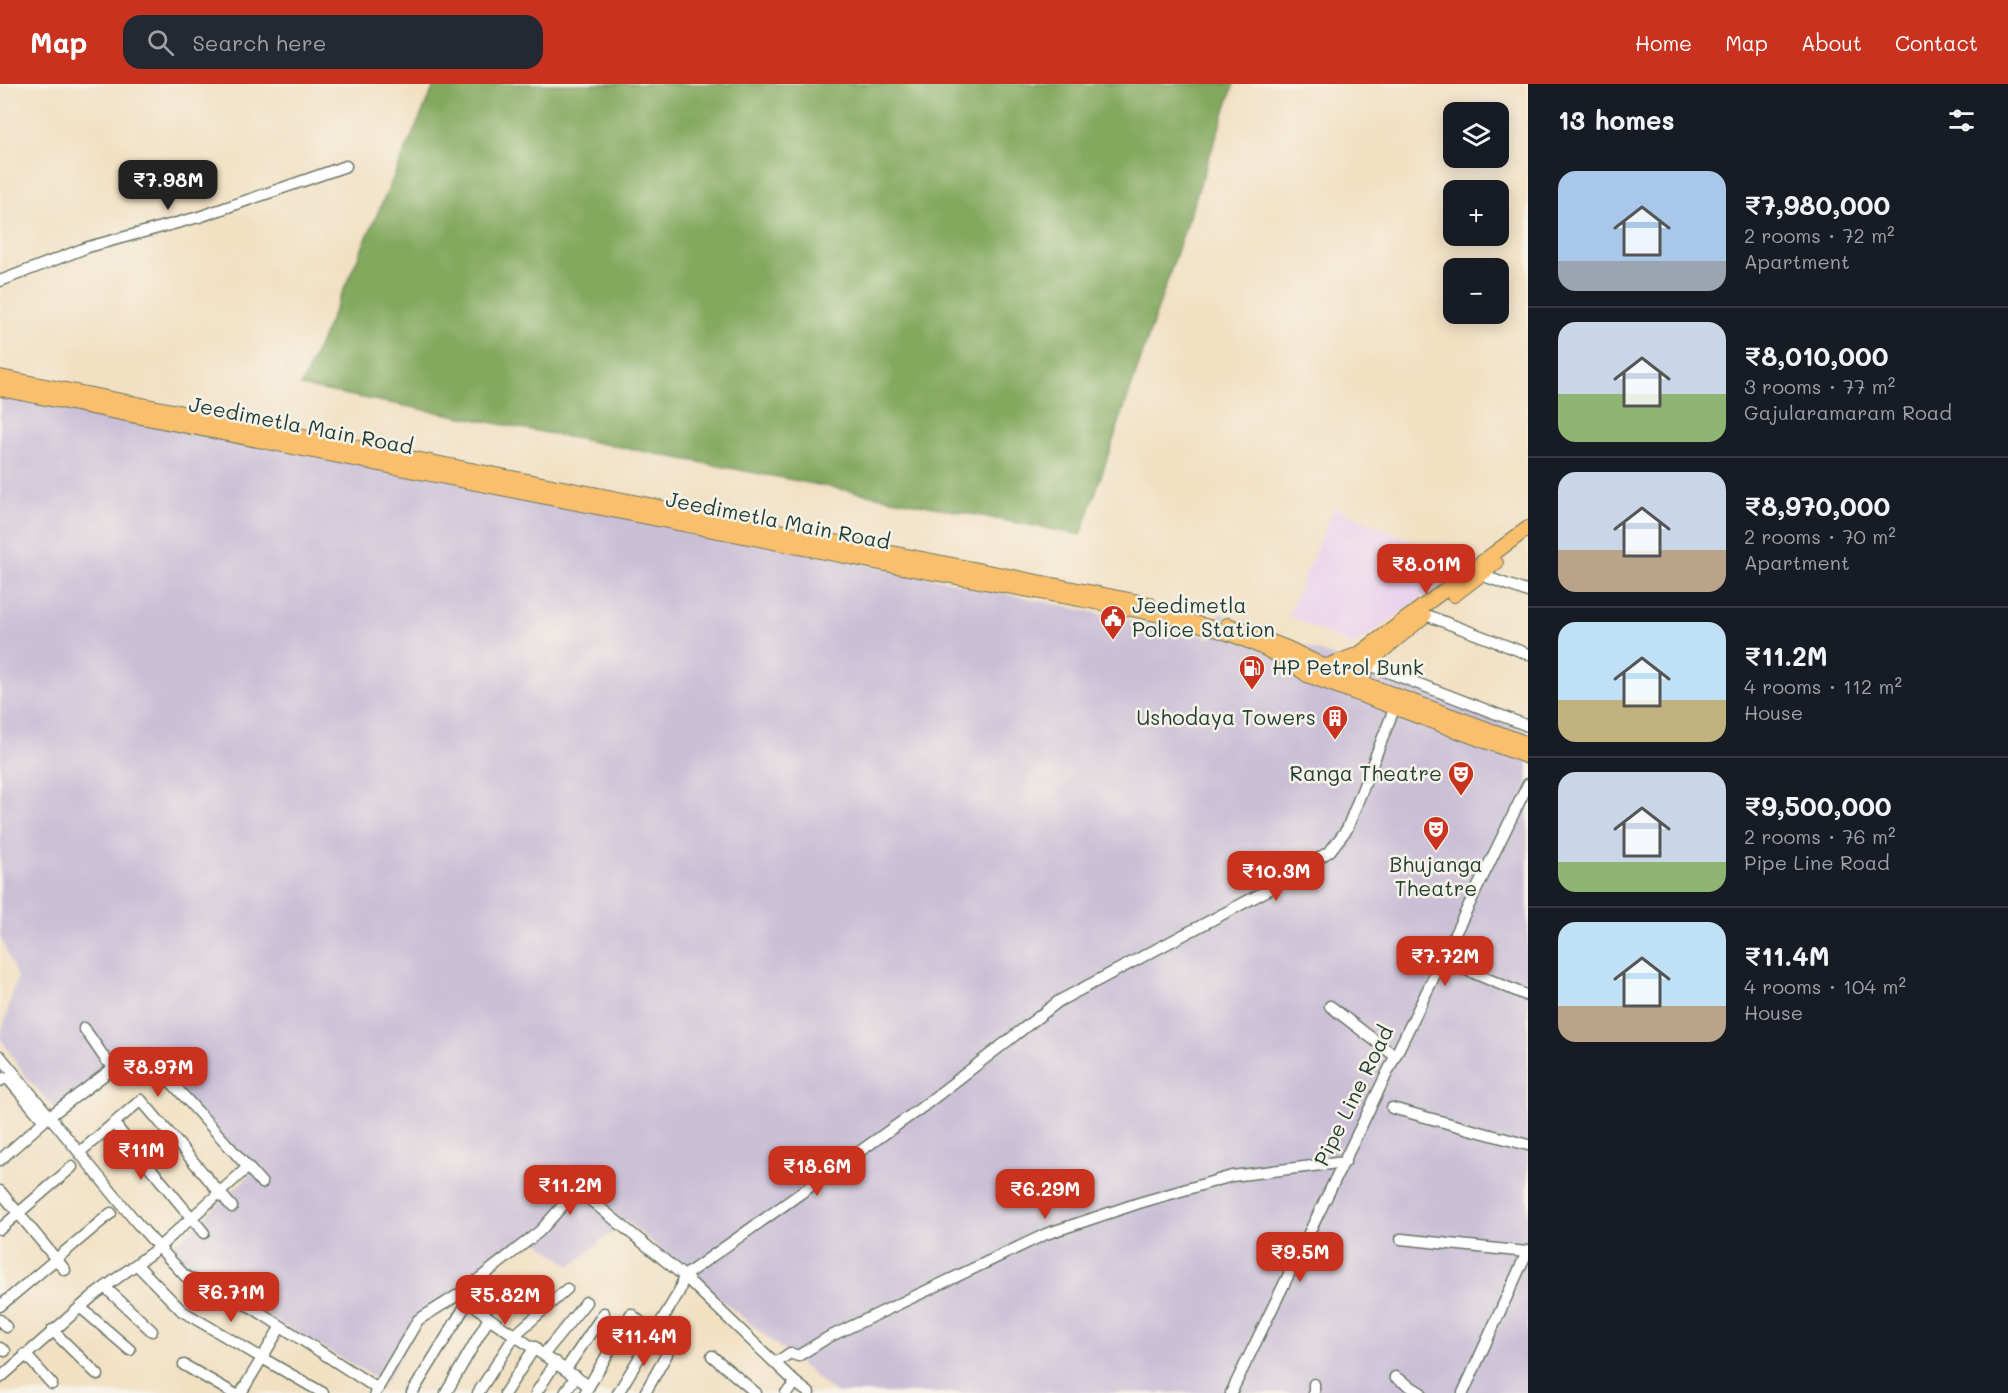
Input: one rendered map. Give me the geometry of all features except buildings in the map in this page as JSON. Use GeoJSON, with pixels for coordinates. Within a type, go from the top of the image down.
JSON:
{"type":"FeatureCollection","features":[{"type":"Feature","properties":{"kind":"main road","name":"Jeedimetla Main Road"},"geometry":{"type":"LineString","coordinates":[[0,377],[1212,619],[1287,648],[1351,683],[1528,744]]}},
{"type":"Feature","properties":{"kind":"main road","name":"Jeedimetla Main Road"},"geometry":{"type":"LineString","coordinates":[[0,389],[858,558],[1097,597],[1208,627],[1288,660],[1307,675],[1528,757]]}},
{"type":"Feature","properties":{"kind":"main road"},"geometry":{"type":"LineString","coordinates":[[1351,683],[1363,659],[1528,528]]}},
{"type":"Feature","properties":{"kind":"main road"},"geometry":{"type":"LineString","coordinates":[[1324,667],[1363,659],[1481,575],[1528,537]]}},
{"type":"Feature","properties":{"kind":"main road"},"geometry":{"type":"LineString","coordinates":[[1288,660],[1455,724],[1469,735]]}},
{"type":"Feature","properties":{"kind":"street"},"geometry":{"type":"LineString","coordinates":[[0,281],[88,247],[199,217],[346,166]]}},
{"type":"Feature","properties":{"kind":"street"},"geometry":{"type":"LineString","coordinates":[[1481,575],[1528,592]]}},
{"type":"Feature","properties":{"kind":"street"},"geometry":{"type":"LineString","coordinates":[[1426,615],[1528,654]]}},
{"type":"Feature","properties":{"kind":"street"},"geometry":{"type":"LineString","coordinates":[[1363,659],[1528,726]]}},
{"type":"Feature","properties":{"kind":"street"},"geometry":{"type":"LineString","coordinates":[[618,1393],[679,1292],[684,1276],[921,1108],[1059,1001],[1269,890],[1330,851],[1347,829],[1394,709]]}},
{"type":"Feature","properties":{"kind":"street","name":"Pipe Line Road"},"geometry":{"type":"LineString","coordinates":[[1231,1393],[1528,784]]}},
{"type":"Feature","properties":{"kind":"street"},"geometry":{"type":"LineString","coordinates":[[1457,966],[1528,996]]}},
{"type":"Feature","properties":{"kind":"street"},"geometry":{"type":"LineString","coordinates":[[1330,1006],[1395,1056]]}},
{"type":"Feature","properties":{"kind":"street"},"geometry":{"type":"LineString","coordinates":[[50,1116],[112,1069],[112,1064],[84,1028]]}},
{"type":"Feature","properties":{"kind":"street"},"geometry":{"type":"LineString","coordinates":[[0,1056],[158,1248],[185,1276],[253,1308],[377,1391],[418,1320],[465,1297],[540,1231],[560,1206],[578,1192],[684,1276],[809,1393]]}},
{"type":"Feature","properties":{"kind":"street"},"geometry":{"type":"LineString","coordinates":[[0,1081],[4,1078],[9,1080],[44,1121],[0,1160]]}},
{"type":"Feature","properties":{"kind":"street"},"geometry":{"type":"LineString","coordinates":[[172,1083],[262,1183]]}},
{"type":"Feature","properties":{"kind":"street"},"geometry":{"type":"LineString","coordinates":[[80,1152],[115,1125],[141,1100],[232,1207]]}},
{"type":"Feature","properties":{"kind":"street"},"geometry":{"type":"LineString","coordinates":[[1392,1108],[1528,1145]]}},
{"type":"Feature","properties":{"kind":"street"},"geometry":{"type":"LineString","coordinates":[[115,1125],[190,1219],[204,1233]]}},
{"type":"Feature","properties":{"kind":"street"},"geometry":{"type":"LineString","coordinates":[[0,1168],[41,1134]]}},
{"type":"Feature","properties":{"kind":"street"},"geometry":{"type":"LineString","coordinates":[[777,1362],[790,1353],[798,1356],[827,1338],[1046,1234],[1139,1203],[1232,1176],[1345,1162]]}},
{"type":"Feature","properties":{"kind":"street"},"geometry":{"type":"LineString","coordinates":[[0,1229],[72,1167]]}},
{"type":"Feature","properties":{"kind":"street"},"geometry":{"type":"LineString","coordinates":[[0,1378],[52,1330],[158,1248],[248,1167]]}},
{"type":"Feature","properties":{"kind":"street"},"geometry":{"type":"LineString","coordinates":[[0,1191],[65,1270]]}},
{"type":"Feature","properties":{"kind":"street"},"geometry":{"type":"LineString","coordinates":[[0,1306],[111,1213]]}},
{"type":"Feature","properties":{"kind":"street"},"geometry":{"type":"LineString","coordinates":[[1401,1239],[1528,1251],[1463,1393]]}},
{"type":"Feature","properties":{"kind":"street"},"geometry":{"type":"LineString","coordinates":[[137,1264],[182,1311],[323,1393]]}},
{"type":"Feature","properties":{"kind":"street"},"geometry":{"type":"LineString","coordinates":[[106,1288],[152,1332]]}},
{"type":"Feature","properties":{"kind":"street"},"geometry":{"type":"LineString","coordinates":[[478,1393],[516,1335],[567,1289]]}},
{"type":"Feature","properties":{"kind":"street"},"geometry":{"type":"LineString","coordinates":[[465,1297],[489,1318],[576,1376],[587,1389],[631,1314],[653,1333]]}},
{"type":"Feature","properties":{"kind":"street"},"geometry":{"type":"LineString","coordinates":[[412,1393],[465,1297]]}},
{"type":"Feature","properties":{"kind":"street"},"geometry":{"type":"LineString","coordinates":[[505,1393],[539,1350],[586,1302]]}},
{"type":"Feature","properties":{"kind":"street"},"geometry":{"type":"LineString","coordinates":[[80,1307],[130,1350]]}},
{"type":"Feature","properties":{"kind":"street"},"geometry":{"type":"LineString","coordinates":[[566,1369],[604,1314]]}},
{"type":"Feature","properties":{"kind":"street"},"geometry":{"type":"LineString","coordinates":[[446,1393],[489,1318]]}},
{"type":"Feature","properties":{"kind":"street"},"geometry":{"type":"LineString","coordinates":[[241,1393],[281,1326]]}},
{"type":"Feature","properties":{"kind":"street"},"geometry":{"type":"LineString","coordinates":[[52,1330],[98,1375]]}},
{"type":"Feature","properties":{"kind":"street"},"geometry":{"type":"LineString","coordinates":[[25,1354],[52,1383]]}},
{"type":"Feature","properties":{"kind":"street"},"geometry":{"type":"LineString","coordinates":[[645,1393],[667,1354]]}},
{"type":"Feature","properties":{"kind":"street"},"geometry":{"type":"LineString","coordinates":[[712,1356],[750,1391]]}},
{"type":"Feature","properties":{"kind":"street"},"geometry":{"type":"LineString","coordinates":[[536,1393],[556,1362]]}},
{"type":"Feature","properties":{"kind":"street"},"geometry":{"type":"LineString","coordinates":[[184,1365],[233,1393]]}},
{"type":"Feature","properties":{"kind":"street"},"geometry":{"type":"LineString","coordinates":[[565,1393],[576,1376]]}},
{"type":"Feature","properties":{"kind":"street"},"geometry":{"type":"LineString","coordinates":[[1395,1377],[1421,1393]]}},
{"type":"Feature","properties":{"kind":"street"},"geometry":{"type":"LineString","coordinates":[[786,1393],[796,1383]]}},
{"type":"Feature","properties":{"kind":"shaded area"},"geometry":{"type":"Polygon","coordinates":[[[0,379],[1213,638],[1219,613],[1528,732],[1528,1393],[835,1393],[626,1221],[571,1266],[533,1238],[427,1312],[385,1383],[161,1256],[251,1174],[164,1073],[115,1072],[56,1109],[26,1077],[0,1038],[17,977],[0,937],[0,379]]]}},
{"type":"Feature","properties":{"kind":"shaded area"},"geometry":{"type":"Polygon","coordinates":[[[1334,507],[1467,566],[1353,646],[1288,615],[1334,507]]]}},
{"type":"Feature","properties":{"kind":"green space"},"geometry":{"type":"Polygon","coordinates":[[[435,84],[1234,84],[1081,535],[301,386],[435,84]]]}},
{"type":"Feature","properties":{"kind":"place","name":"Jeedimetla Police Station"},"geometry":{"type":"Point","coordinates":[1113,641]}},
{"type":"Feature","properties":{"kind":"place","name":"HP Petrol Bunk"},"geometry":{"type":"Point","coordinates":[1252,691]}},
{"type":"Feature","properties":{"kind":"place","name":"Ushodaya Towers"},"geometry":{"type":"Point","coordinates":[1335,741]}},
{"type":"Feature","properties":{"kind":"place","name":"Ranga Theatre"},"geometry":{"type":"Point","coordinates":[1461,797]}},
{"type":"Feature","properties":{"kind":"place","name":"Bhujanga Theatre"},"geometry":{"type":"Point","coordinates":[1436,852]}}]}
